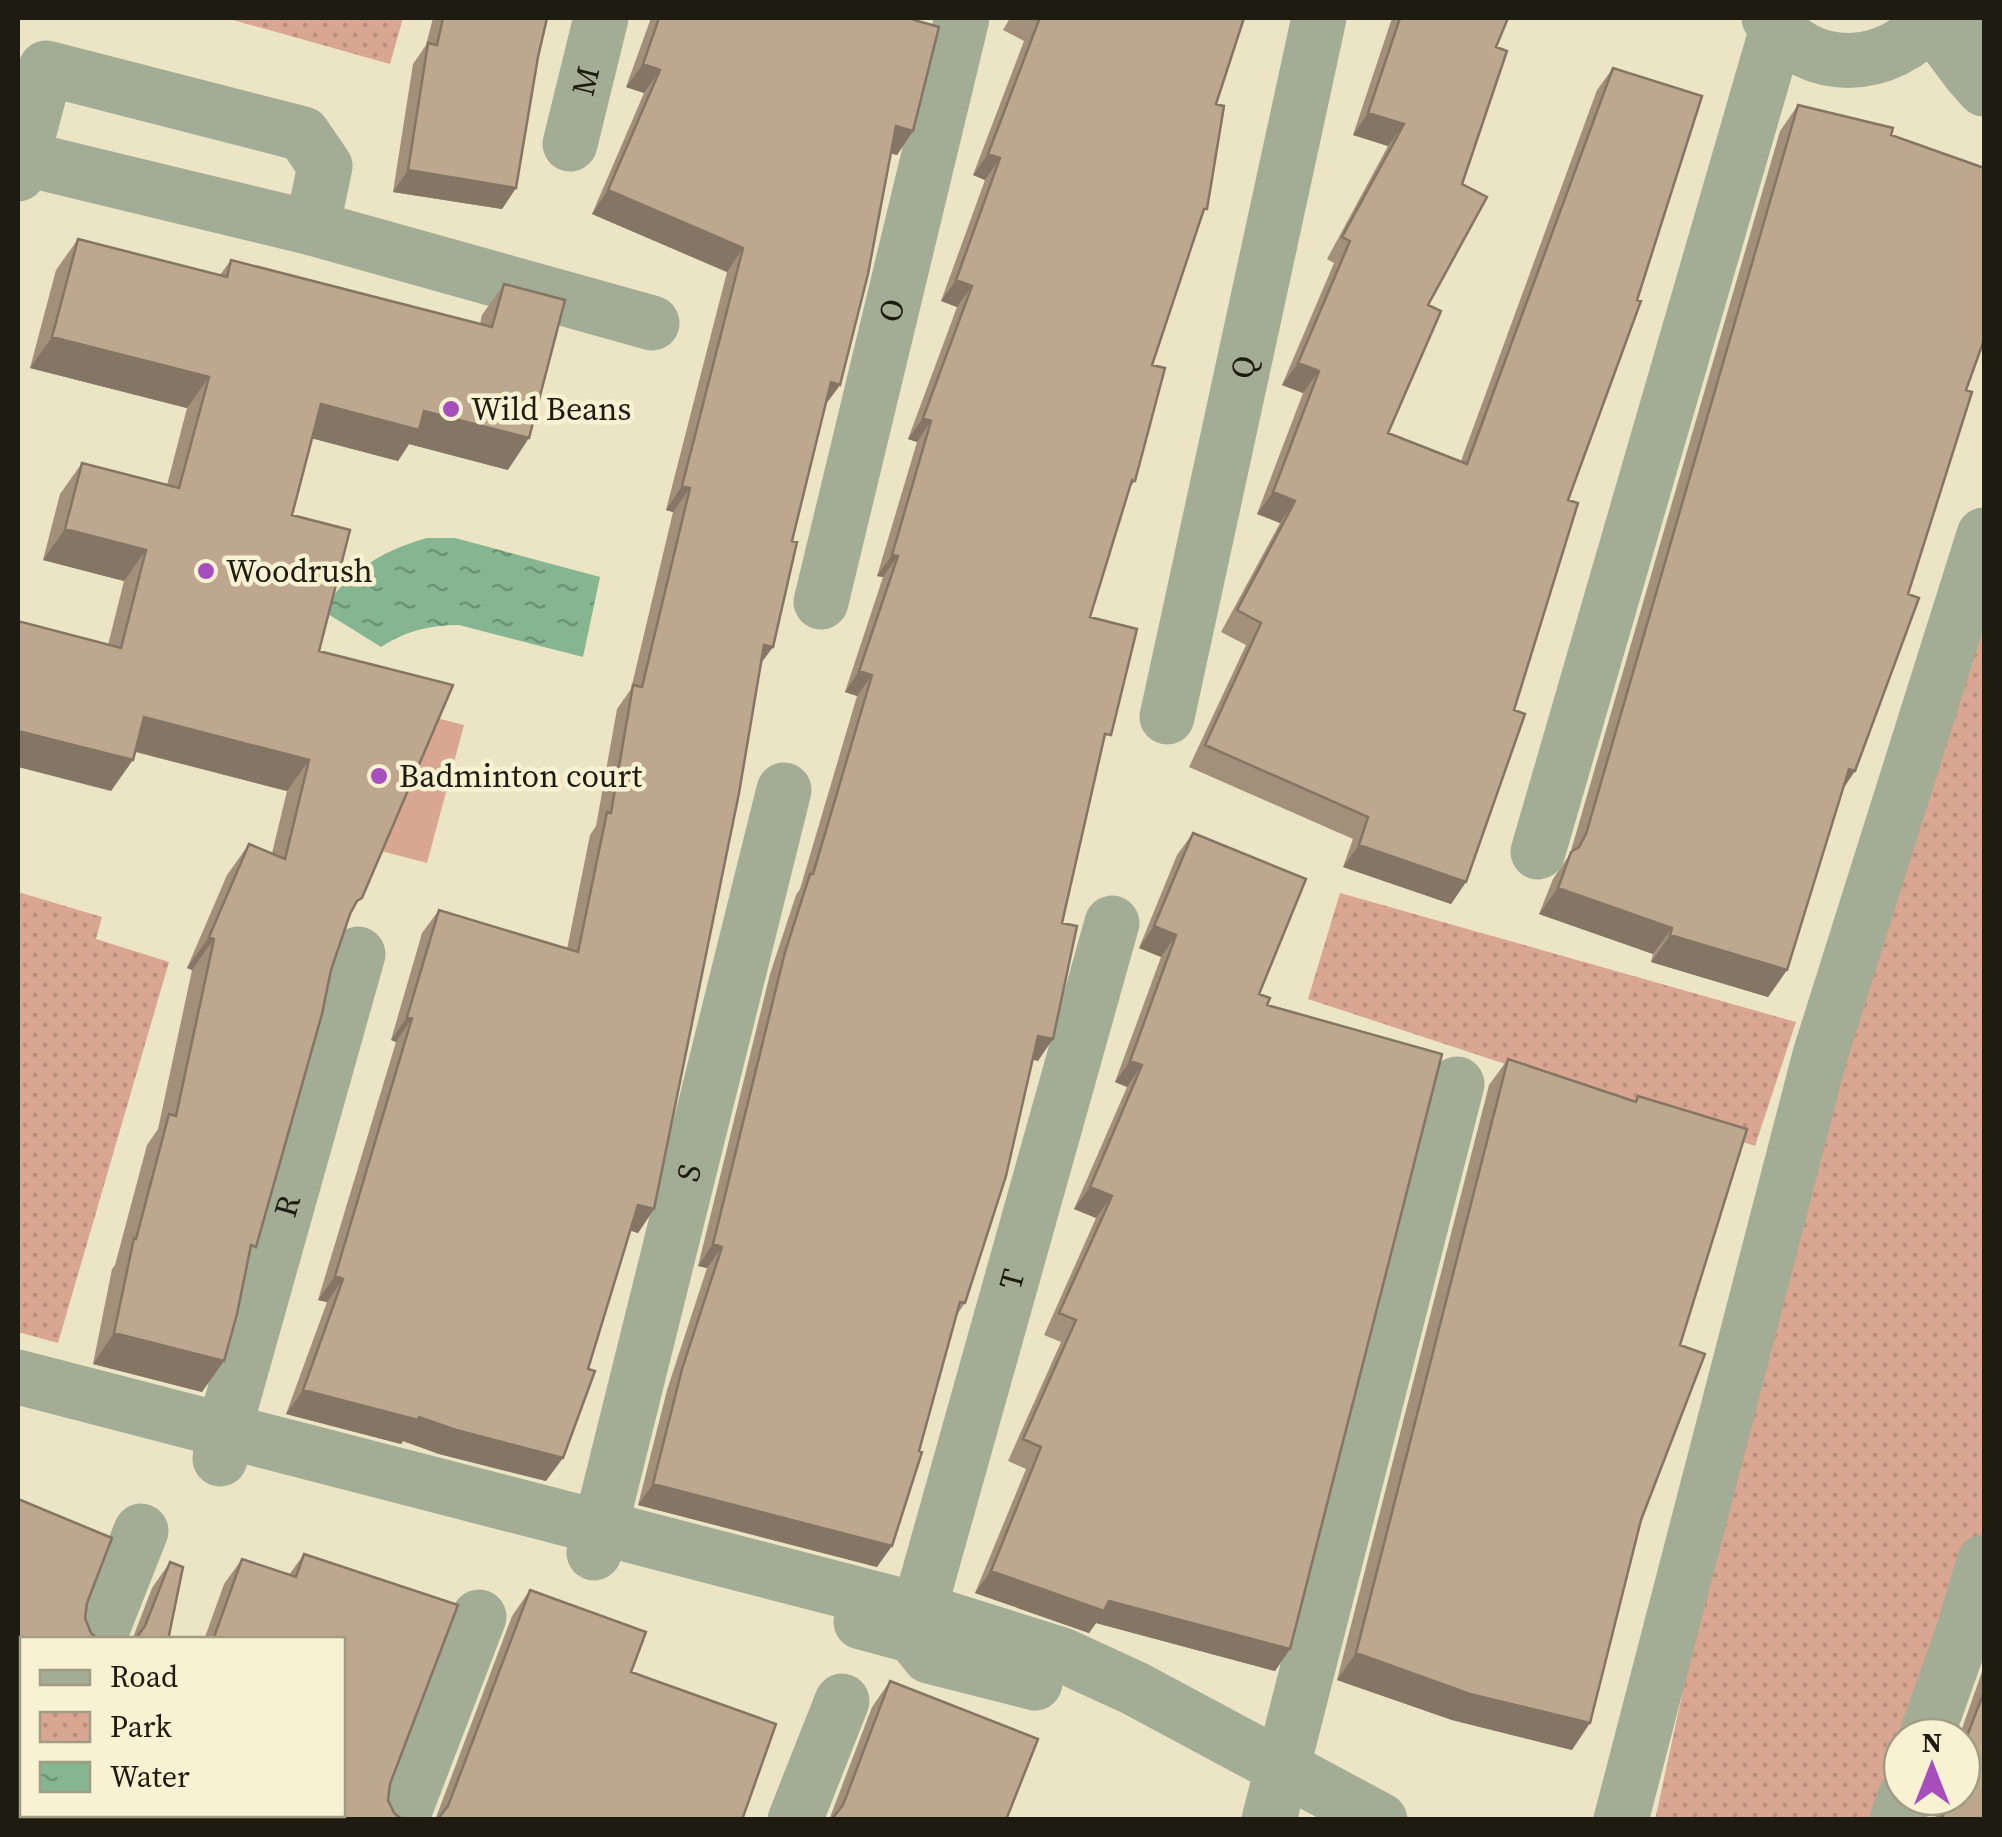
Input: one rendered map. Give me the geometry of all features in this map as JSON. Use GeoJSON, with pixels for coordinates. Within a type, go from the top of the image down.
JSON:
{"type":"FeatureCollection","features":[{"type":"Feature","properties":{"kind":"street","name":"M"},"geometry":{"type":"LineString","coordinates":[[570,144],[600,18]]}},
{"type":"Feature","properties":{"kind":"street","name":"O"},"geometry":{"type":"LineString","coordinates":[[822,602],[962,18]]}},
{"type":"Feature","properties":{"kind":"street","name":"Q"},"geometry":{"type":"LineString","coordinates":[[1167,717],[1319,18]]}},
{"type":"Feature","properties":{"kind":"street"},"geometry":{"type":"LineString","coordinates":[[1538,852],[1773,23],[1799,47],[1826,58],[1855,61],[1884,56],[1957,19],[1969,72],[1984,88]]}},
{"type":"Feature","properties":{"kind":"street"},"geometry":{"type":"LineString","coordinates":[[312,228],[325,166],[303,134],[46,68],[20,166],[312,228],[652,323]]}},
{"type":"Feature","properties":{"kind":"street"},"geometry":{"type":"LineString","coordinates":[[1620,1820],[1820,1055],[1984,535]]}},
{"type":"Feature","properties":{"kind":"street","name":"S"},"geometry":{"type":"LineString","coordinates":[[596,1540],[784,790]]}},
{"type":"Feature","properties":{"kind":"street","name":"T"},"geometry":{"type":"LineString","coordinates":[[916,1623],[1112,923]]}},
{"type":"Feature","properties":{"kind":"street","name":"R"},"geometry":{"type":"LineString","coordinates":[[222,1444],[358,954]]}},
{"type":"Feature","properties":{"kind":"street"},"geometry":{"type":"LineString","coordinates":[[1282,1802],[1457,1084]]}},
{"type":"Feature","properties":{"kind":"street"},"geometry":{"type":"LineString","coordinates":[[18,1377],[222,1444],[916,1623],[929,1656],[1059,1688],[1282,1802],[1380,1820]]}},
{"type":"Feature","properties":{"kind":"street"},"geometry":{"type":"LineString","coordinates":[[18,1407],[222,1444]]}},
{"type":"Feature","properties":{"kind":"street"},"geometry":{"type":"LineString","coordinates":[[99,1637],[141,1530]]}},
{"type":"Feature","properties":{"kind":"street"},"geometry":{"type":"LineString","coordinates":[[1933,1717],[1984,1562]]}},
{"type":"Feature","properties":{"kind":"street"},"geometry":{"type":"LineString","coordinates":[[401,1820],[479,1618]]}},
{"type":"Feature","properties":{"kind":"street"},"geometry":{"type":"LineString","coordinates":[[795,1820],[842,1701]]}},
{"type":"Feature","properties":{"kind":"green space"},"geometry":{"type":"Polygon","coordinates":[[[226,18],[403,18],[390,64],[226,18]]]}},
{"type":"Feature","properties":{"kind":"green space"},"geometry":{"type":"Polygon","coordinates":[[[1984,555],[1984,1534],[1925,1717],[1882,1717],[1882,1817],[1892,1819],[1655,1820],[1820,1055],[1984,555]]]}},
{"type":"Feature","properties":{"kind":"green space","name":"Badminton court"},"geometry":{"type":"Polygon","coordinates":[[[331,691],[464,725],[427,863],[294,828],[331,691]]]}},
{"type":"Feature","properties":{"kind":"green space"},"geometry":{"type":"Polygon","coordinates":[[[18,892],[102,917],[96,939],[169,962],[58,1343],[18,1332],[18,892]]]}},
{"type":"Feature","properties":{"kind":"green space"},"geometry":{"type":"Polygon","coordinates":[[[1340,893],[1796,1022],[1755,1146],[1308,999],[1340,893]]]}},
{"type":"Feature","properties":{"kind":"water"},"geometry":{"type":"Polygon","coordinates":[[[427,538],[455,538],[600,577],[583,657],[459,625],[418,630],[381,647],[320,609],[368,564],[427,538]]]}},
{"type":"Feature","properties":{"kind":"building"},"geometry":{"type":"Polygon","coordinates":[[[443,18],[547,18],[516,188],[408,170],[428,43],[437,45],[443,18]]]}},
{"type":"Feature","properties":{"kind":"building"},"geometry":{"type":"Polygon","coordinates":[[[659,18],[915,18],[939,27],[913,131],[896,126],[868,274],[840,385],[831,382],[792,541],[797,542],[773,647],[764,645],[739,793],[654,1209],[638,1205],[588,1369],[595,1371],[563,1458],[419,1417],[418,1420],[303,1390],[343,1279],[335,1276],[412,1018],[407,1017],[439,910],[578,952],[607,812],[611,813],[633,685],[642,687],[690,488],[682,486],[743,248],[608,190],[660,70],[643,64],[659,18]]]}},
{"type":"Feature","properties":{"kind":"building"},"geometry":{"type":"Polygon","coordinates":[[[1034,18],[1244,18],[1216,104],[1224,106],[1207,209],[1152,365],[1165,368],[1135,481],[1132,480],[1090,617],[1137,629],[1111,735],[1105,734],[1062,923],[1077,926],[1053,1039],[1038,1036],[1006,1176],[965,1303],[960,1302],[919,1451],[922,1452],[892,1546],[653,1484],[682,1369],[722,1247],[713,1244],[785,952],[813,874],[872,675],[859,671],[898,556],[892,555],[931,421],[923,418],[972,286],[956,280],[1000,158],[988,154],[1039,20],[1034,18]]]}},
{"type":"Feature","properties":{"kind":"building"},"geometry":{"type":"Polygon","coordinates":[[[1400,18],[1508,18],[1496,47],[1507,51],[1462,184],[1487,197],[1428,305],[1441,311],[1388,433],[1467,464],[1613,68],[1702,96],[1637,300],[1641,301],[1568,500],[1578,503],[1514,710],[1525,714],[1466,882],[1359,845],[1368,817],[1205,745],[1261,623],[1237,610],[1295,501],[1273,492],[1319,371],[1298,363],[1350,241],[1342,237],[1404,124],[1368,113],[1400,18]]]}},
{"type":"Feature","properties":{"kind":"building"},"geometry":{"type":"Polygon","coordinates":[[[1798,105],[1893,128],[1891,135],[1984,168],[1984,340],[1966,390],[1972,392],[1908,594],[1919,598],[1855,771],[1849,769],[1787,970],[1670,935],[1672,928],[1558,888],[1571,852],[1586,834],[1798,105]]]}},
{"type":"Feature","properties":{"kind":"building"},"geometry":{"type":"Polygon","coordinates":[[[78,239],[227,277],[231,260],[492,327],[504,284],[565,300],[529,438],[424,411],[419,430],[321,404],[292,515],[350,530],[319,651],[453,685],[362,898],[350,914],[331,970],[256,1247],[251,1245],[224,1361],[114,1333],[134,1238],[169,1114],[176,1116],[214,939],[209,937],[249,844],[285,859],[309,760],[144,717],[133,760],[18,731],[18,621],[121,648],[146,550],[65,529],[82,463],[179,488],[209,377],[52,337],[78,239]]]}},
{"type":"Feature","properties":{"kind":"building"},"geometry":{"type":"Polygon","coordinates":[[[1193,833],[1306,879],[1259,994],[1270,998],[1267,1005],[1442,1054],[1290,1649],[1109,1601],[1104,1611],[991,1571],[1041,1447],[1023,1439],[1076,1320],[1059,1313],[1112,1196],[1090,1187],[1142,1065],[1130,1061],[1176,935],[1154,926],[1193,833]]]}},
{"type":"Feature","properties":{"kind":"building"},"geometry":{"type":"Polygon","coordinates":[[[1508,1059],[1636,1102],[1638,1096],[1747,1129],[1680,1345],[1705,1354],[1641,1520],[1590,1723],[1470,1694],[1356,1653],[1508,1059]]]}},
{"type":"Feature","properties":{"kind":"building"},"geometry":{"type":"Polygon","coordinates":[[[18,1499],[112,1538],[87,1603],[85,1618],[96,1637],[20,1637],[18,1779],[18,1499]]]}},
{"type":"Feature","properties":{"kind":"building"},"geometry":{"type":"Polygon","coordinates":[[[304,1554],[458,1605],[390,1784],[388,1800],[403,1820],[61,1820],[345,1817],[345,1637],[214,1637],[242,1559],[296,1577],[304,1554]]]}},
{"type":"Feature","properties":{"kind":"building"},"geometry":{"type":"Polygon","coordinates":[[[170,1562],[183,1567],[169,1637],[137,1637],[145,1626],[170,1562]]]}},
{"type":"Feature","properties":{"kind":"building"},"geometry":{"type":"Polygon","coordinates":[[[530,1590],[646,1632],[631,1672],[776,1724],[742,1820],[437,1820],[448,1806],[530,1590]]]}},
{"type":"Feature","properties":{"kind":"building"},"geometry":{"type":"Polygon","coordinates":[[[890,1681],[1038,1739],[1006,1820],[829,1820],[843,1805],[890,1681]]]}},
{"type":"Feature","properties":{"kind":"building"},"geometry":{"type":"Polygon","coordinates":[[[1984,1692],[1984,1820],[1941,1820],[1982,1817],[1982,1717],[1974,1717],[1984,1692]]]}},
{"type":"Feature","properties":{"kind":"place","name":"Wild Beans"},"geometry":{"type":"Point","coordinates":[451,409]}},
{"type":"Feature","properties":{"kind":"place","name":"Woodrush"},"geometry":{"type":"Point","coordinates":[206,571]}},
{"type":"Feature","properties":{"kind":"place","name":"Badminton court"},"geometry":{"type":"Point","coordinates":[379,776]}}]}
